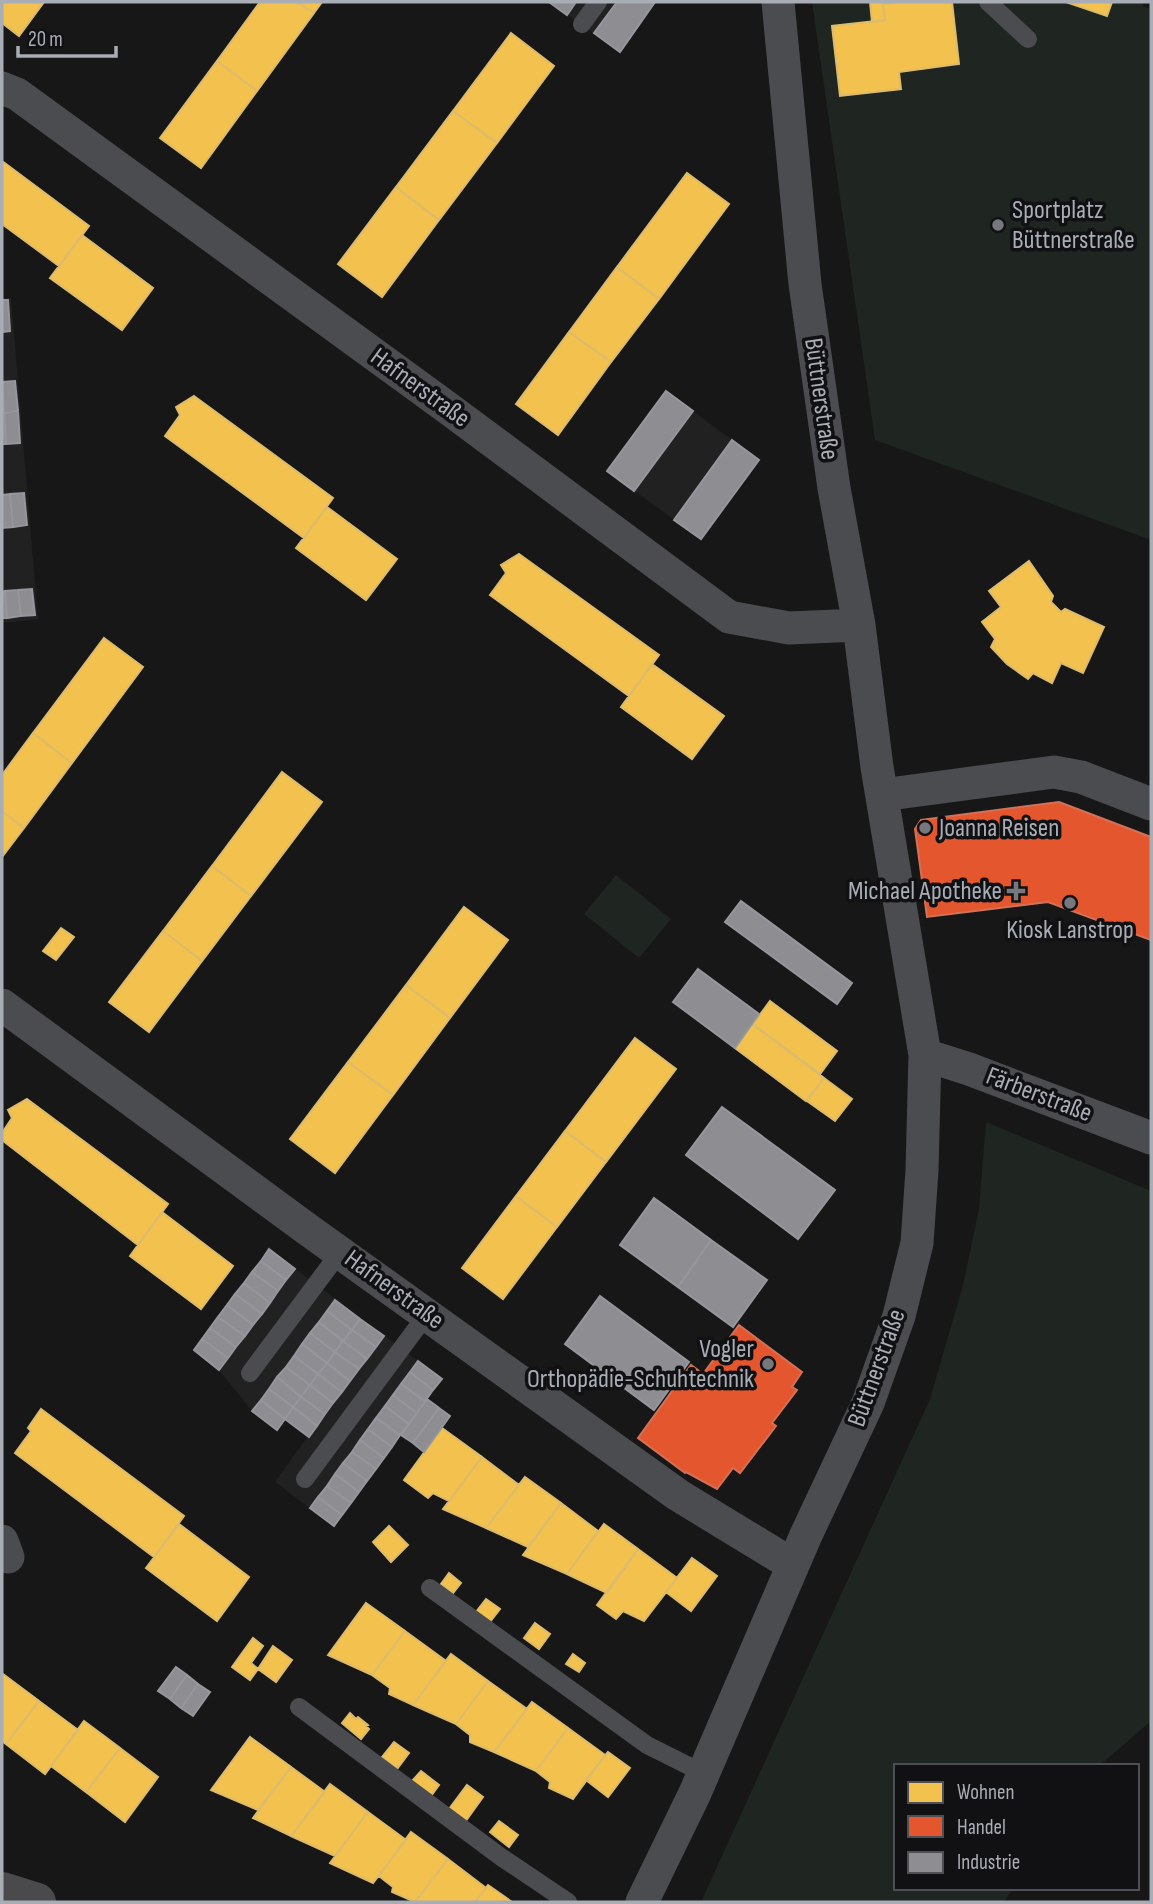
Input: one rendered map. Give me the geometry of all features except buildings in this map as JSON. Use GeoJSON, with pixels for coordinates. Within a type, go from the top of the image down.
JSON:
{"type":"FeatureCollection","features":[{"type":"Feature","properties":{"kind":"street","name":"Büttnerstraße"},"geometry":{"type":"LineString","coordinates":[[642,1902],[703,1773],[793,1565],[868,1403],[899,1316],[917,1243],[925,1055],[877,767],[859,625],[834,488],[805,284],[778,2]]}},
{"type":"Feature","properties":{"kind":"street","name":"Hafnerstraße"},"geometry":{"type":"LineString","coordinates":[[2,88],[17,94],[446,406],[729,617],[789,628],[859,625]]}},
{"type":"Feature","properties":{"kind":"street"},"geometry":{"type":"LineString","coordinates":[[882,795],[1054,772],[1081,777],[1151,804]]}},
{"type":"Feature","properties":{"kind":"street","name":"Hafnerstraße"},"geometry":{"type":"LineString","coordinates":[[2,1005],[678,1495],[793,1565]]}},
{"type":"Feature","properties":{"kind":"street","name":"Färberstraße"},"geometry":{"type":"LineString","coordinates":[[925,1055],[1151,1138]]}},
{"type":"Feature","properties":{"kind":"street"},"geometry":{"type":"LineString","coordinates":[[2,1891],[37,1902]]}},
{"type":"Feature","properties":{"kind":"lane"},"geometry":{"type":"LineString","coordinates":[[582,24],[598,2]]}},
{"type":"Feature","properties":{"kind":"lane"},"geometry":{"type":"LineString","coordinates":[[988,2],[1028,39]]}},
{"type":"Feature","properties":{"kind":"lane"},"geometry":{"type":"LineString","coordinates":[[250,1373],[340,1252]]}},
{"type":"Feature","properties":{"kind":"lane"},"geometry":{"type":"LineString","coordinates":[[305,1479],[427,1314]]}},
{"type":"Feature","properties":{"kind":"lane"},"geometry":{"type":"LineString","coordinates":[[430,1588],[647,1745],[703,1773]]}},
{"type":"Feature","properties":{"kind":"lane"},"geometry":{"type":"LineString","coordinates":[[299,1707],[501,1857],[568,1902]]}},
{"type":"Feature","properties":{"kind":"shaded area"},"geometry":{"type":"Polygon","coordinates":[[[549,2],[655,2],[620,52],[549,2]]]}},
{"type":"Feature","properties":{"kind":"shaded area","name":"Sportplatz Büttnerstraße"},"geometry":{"type":"Polygon","coordinates":[[[812,2],[1144,2],[1143,6],[1151,9],[1151,540],[875,440],[812,2]]]}},
{"type":"Feature","properties":{"kind":"shaded area"},"geometry":{"type":"Polygon","coordinates":[[[2,298],[11,298],[38,619],[2,623],[2,298]]]}},
{"type":"Feature","properties":{"kind":"shaded area"},"geometry":{"type":"Polygon","coordinates":[[[666,391],[759,460],[701,539],[607,471],[666,391]]]}},
{"type":"Feature","properties":{"kind":"shaded area"},"geometry":{"type":"Polygon","coordinates":[[[616,875],[671,919],[639,958],[584,914],[616,875]]]}},
{"type":"Feature","properties":{"kind":"shaded area"},"geometry":{"type":"Polygon","coordinates":[[[986,1122],[1151,1191],[1151,1721],[1101,1764],[894,1764],[894,1890],[1012,1890],[1004,1902],[701,1902],[930,1399],[963,1285],[979,1209],[986,1122]]]}},
{"type":"Feature","properties":{"kind":"shaded area"},"geometry":{"type":"Polygon","coordinates":[[[269,1249],[442,1379],[334,1526],[275,1482],[308,1436],[286,1419],[277,1429],[252,1411],[219,1370],[194,1350],[269,1249]]]}},
{"type":"Feature","properties":{"kind":"place","name":"Sportplatz Büttnerstraße"},"geometry":{"type":"Point","coordinates":[998,225]}},
{"type":"Feature","properties":{"kind":"place","name":"Joanna Reisen"},"geometry":{"type":"Point","coordinates":[925,828]}},
{"type":"Feature","properties":{"kind":"place","name":"Michael Apotheke"},"geometry":{"type":"Point","coordinates":[1016,891]}},
{"type":"Feature","properties":{"kind":"place","name":"Kiosk Lanstrop"},"geometry":{"type":"Point","coordinates":[1070,903]}},
{"type":"Feature","properties":{"kind":"place","name":"Vogler Orthopädie-Schuhtechnik"},"geometry":{"type":"Point","coordinates":[768,1364]}}]}
